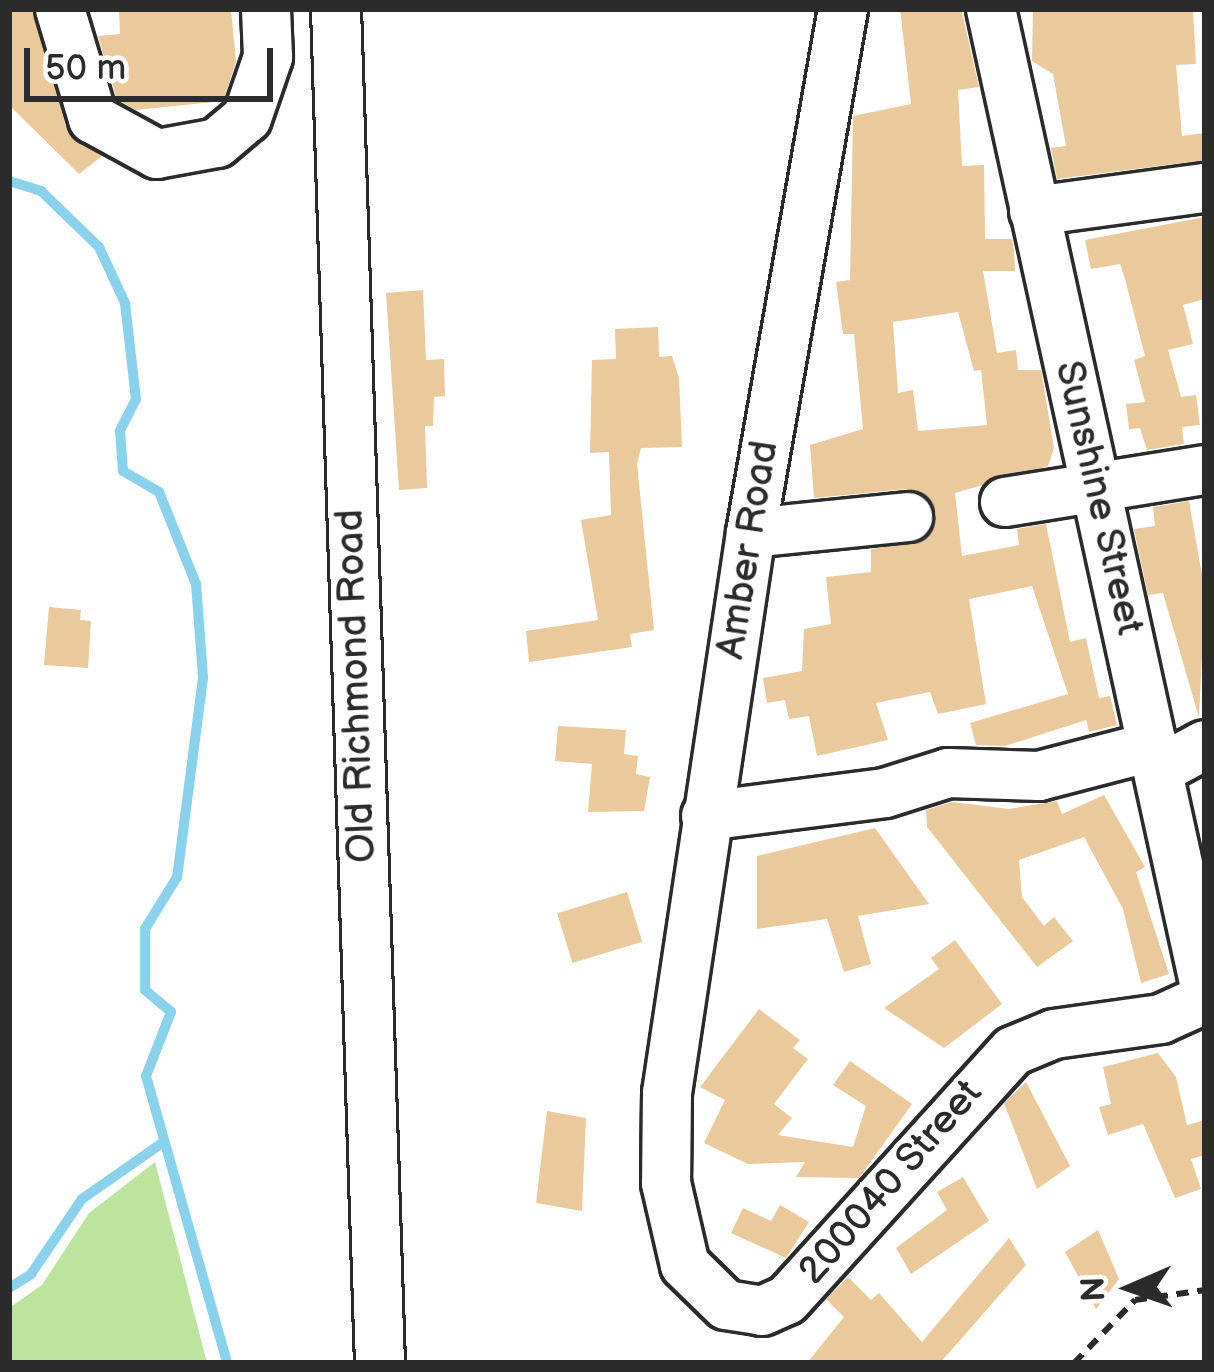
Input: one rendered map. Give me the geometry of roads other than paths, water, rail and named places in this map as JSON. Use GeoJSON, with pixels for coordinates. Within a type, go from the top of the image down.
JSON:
{"type":"FeatureCollection","features":[{"type":"Feature","properties":{"kind":"street"},"geometry":{"type":"LineString","coordinates":[[60,9],[93,118],[158,154],[217,143],[247,118],[268,57],[266,9]]}},
{"type":"Feature","properties":{"kind":"street","name":"Old Richmond Road"},"geometry":{"type":"LineString","coordinates":[[336,9],[380,1363]]}},
{"type":"Feature","properties":{"kind":"street","name":"Amber Road"},"geometry":{"type":"LineString","coordinates":[[667,1093],[751,532],[843,9]]}},
{"type":"Feature","properties":{"kind":"street","name":"Sunshine Street"},"geometry":{"type":"LineString","coordinates":[[991,9],[1205,988]]}},
{"type":"Feature","properties":{"kind":"street"},"geometry":{"type":"LineString","coordinates":[[1034,212],[1205,188]]}},
{"type":"Feature","properties":{"kind":"street"},"geometry":{"type":"LineString","coordinates":[[1005,502],[1095,492],[1205,470]]}},
{"type":"Feature","properties":{"kind":"street"},"geometry":{"type":"LineString","coordinates":[[751,532],[908,517]]}},
{"type":"Feature","properties":{"kind":"street"},"geometry":{"type":"LineString","coordinates":[[706,816],[885,793],[948,773],[1039,776],[1156,758],[1205,745]]}},
{"type":"Feature","properties":{"kind":"street","name":"200040 Street"},"geometry":{"type":"LineString","coordinates":[[667,1093],[666,1183],[685,1265],[710,1298],[763,1311],[787,1300],[869,1220],[1013,1051],[1054,1034],[1161,1019],[1205,999]]}},
{"type":"Feature","properties":{"kind":"waterway"},"geometry":{"type":"LineString","coordinates":[[9,181],[41,191],[99,247],[125,303],[136,399],[120,431],[123,471],[159,492],[196,584],[203,678],[177,877],[145,929],[145,990],[171,1012],[146,1076],[227,1363]]}},
{"type":"Feature","properties":{"kind":"waterway"},"geometry":{"type":"LineString","coordinates":[[9,1288],[31,1274],[82,1199],[162,1143]]}}]}
